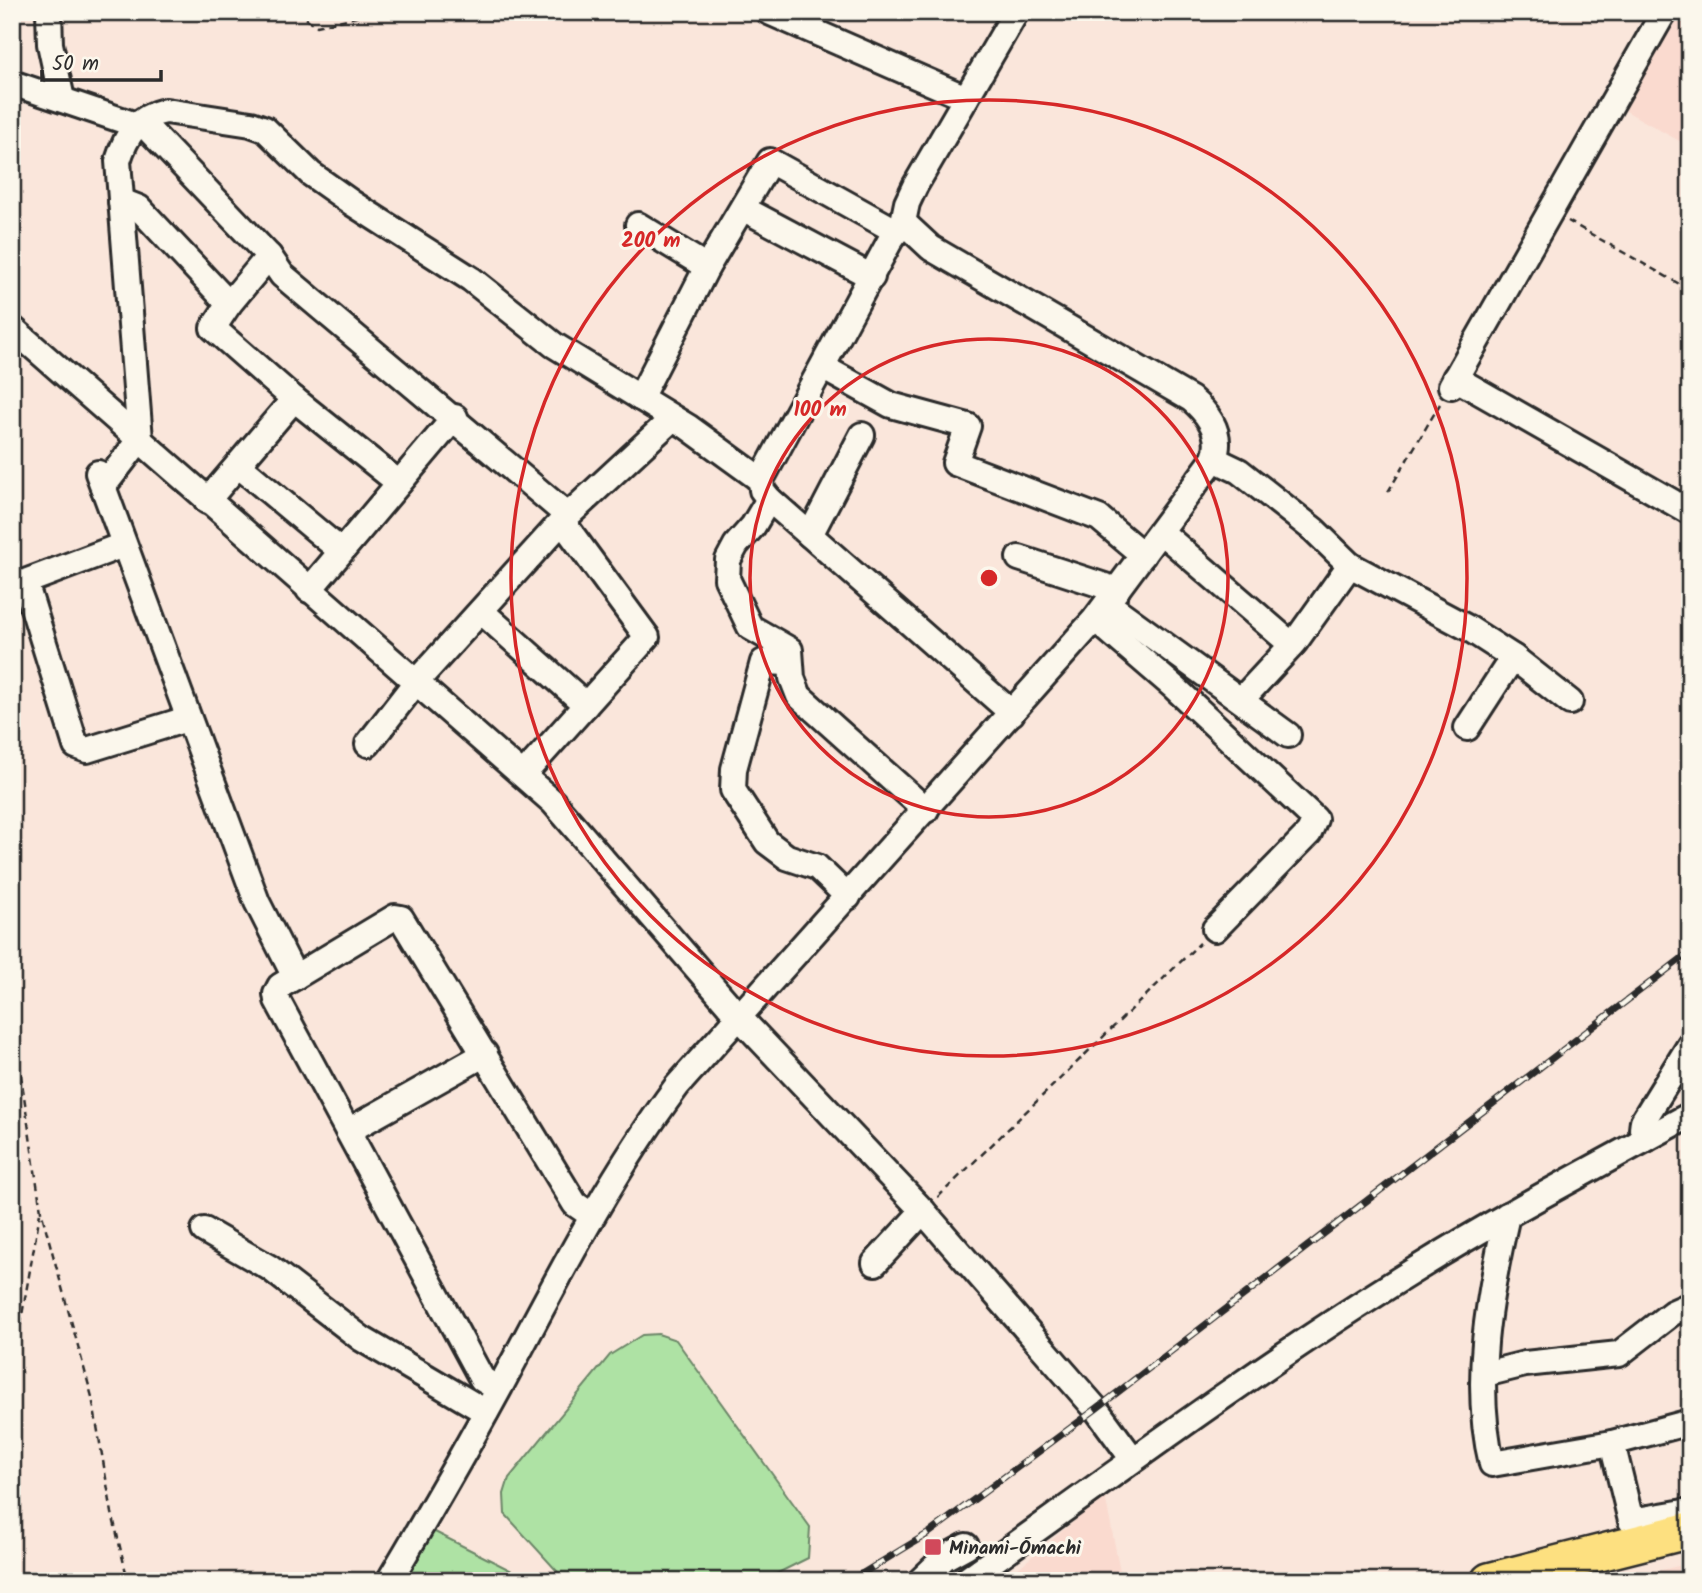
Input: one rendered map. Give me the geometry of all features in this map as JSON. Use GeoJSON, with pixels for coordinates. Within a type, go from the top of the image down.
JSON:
{"type":"FeatureCollection","features":[{"type":"Feature","properties":{"kind":"highway"},"geometry":{"type":"LineString","coordinates":[[1489,1581],[1690,1530]]}},
{"type":"Feature","properties":{"kind":"highway"},"geometry":{"type":"LineString","coordinates":[[1559,1581],[1690,1548]]}},
{"type":"Feature","properties":{"kind":"street"},"geometry":{"type":"LineString","coordinates":[[49,12],[50,44],[62,99]]}},
{"type":"Feature","properties":{"kind":"street"},"geometry":{"type":"LineString","coordinates":[[769,12],[966,98]]}},
{"type":"Feature","properties":{"kind":"street"},"geometry":{"type":"LineString","coordinates":[[926,810],[799,696],[789,663],[790,650],[750,627],[727,579],[729,560],[736,545],[753,526],[765,490],[824,368],[900,227],[915,186],[1016,12]]}},
{"type":"Feature","properties":{"kind":"street"},"geometry":{"type":"LineString","coordinates":[[1664,12],[1453,382],[1690,512]]}},
{"type":"Feature","properties":{"kind":"street"},"geometry":{"type":"LineString","coordinates":[[12,83],[148,130],[270,256],[282,275],[455,417],[560,509],[563,520],[647,637],[523,775]]}},
{"type":"Feature","properties":{"kind":"street"},"geometry":{"type":"LineString","coordinates":[[295,977],[257,902],[100,480],[140,439],[118,161],[127,134],[154,113],[166,111],[251,124],[265,129],[312,174],[342,196],[471,279],[554,345],[672,419],[765,490],[810,535],[1012,713]]}},
{"type":"Feature","properties":{"kind":"street"},"geometry":{"type":"LineString","coordinates":[[389,1581],[486,1412],[591,1215],[635,1143],[677,1086],[926,810],[1106,604],[1214,459],[1218,436],[1209,419],[1191,399],[931,248],[900,227],[770,161],[744,209],[707,267],[640,398]]}},
{"type":"Feature","properties":{"kind":"street"},"geometry":{"type":"LineString","coordinates":[[121,201],[139,208],[229,304]]}},
{"type":"Feature","properties":{"kind":"street"},"geometry":{"type":"LineString","coordinates":[[744,209],[872,277]]}},
{"type":"Feature","properties":{"kind":"street"},"geometry":{"type":"LineString","coordinates":[[638,225],[707,267]]}},
{"type":"Feature","properties":{"kind":"street"},"geometry":{"type":"LineString","coordinates":[[270,256],[229,304],[213,328],[294,399],[399,483]]}},
{"type":"Feature","properties":{"kind":"street"},"geometry":{"type":"LineString","coordinates":[[12,328],[553,802],[740,1018],[923,1211],[1096,1409],[1132,1458]]}},
{"type":"Feature","properties":{"kind":"street"},"geometry":{"type":"LineString","coordinates":[[824,368],[891,405],[968,426],[955,464],[1099,518],[1143,555]]}},
{"type":"Feature","properties":{"kind":"street"},"geometry":{"type":"LineString","coordinates":[[207,501],[294,399]]}},
{"type":"Feature","properties":{"kind":"street"},"geometry":{"type":"LineString","coordinates":[[309,590],[455,417]]}},
{"type":"Feature","properties":{"kind":"street"},"geometry":{"type":"LineString","coordinates":[[368,744],[416,682],[563,520],[672,419]]}},
{"type":"Feature","properties":{"kind":"street"},"geometry":{"type":"LineString","coordinates":[[810,535],[862,435]]}},
{"type":"Feature","properties":{"kind":"street"},"geometry":{"type":"LineString","coordinates":[[1214,459],[1239,471],[1314,530],[1350,565],[1468,628],[1513,657],[1570,702]]}},
{"type":"Feature","properties":{"kind":"street"},"geometry":{"type":"LineString","coordinates":[[238,465],[341,551]]}},
{"type":"Feature","properties":{"kind":"street"},"geometry":{"type":"LineString","coordinates":[[1161,532],[1292,645]]}},
{"type":"Feature","properties":{"kind":"street"},"geometry":{"type":"LineString","coordinates":[[123,545],[26,582],[76,746],[87,750],[187,719]]}},
{"type":"Feature","properties":{"kind":"street"},"geometry":{"type":"LineString","coordinates":[[1019,558],[1106,604],[1242,699],[1288,735]]}},
{"type":"Feature","properties":{"kind":"street"},"geometry":{"type":"LineString","coordinates":[[1242,699],[1292,645],[1350,565]]}},
{"type":"Feature","properties":{"kind":"street"},"geometry":{"type":"LineString","coordinates":[[1106,604],[1175,688],[1315,819],[1308,833],[1215,929]]}},
{"type":"Feature","properties":{"kind":"street"},"geometry":{"type":"LineString","coordinates":[[481,611],[586,705]]}},
{"type":"Feature","properties":{"kind":"street"},"geometry":{"type":"LineString","coordinates":[[1467,728],[1513,657]]}},
{"type":"Feature","properties":{"kind":"street"},"geometry":{"type":"LineString","coordinates":[[789,663],[763,662],[734,769],[733,790],[766,842],[787,856],[817,867],[848,897]]}},
{"type":"Feature","properties":{"kind":"street"},"geometry":{"type":"LineString","coordinates":[[498,1389],[482,1379],[277,1000],[276,994],[280,986],[399,917],[404,920],[575,1204],[591,1215]]}},
{"type":"Feature","properties":{"kind":"street"},"geometry":{"type":"LineString","coordinates":[[1646,1139],[1642,1129],[1643,1121],[1690,1045]]}},
{"type":"Feature","properties":{"kind":"street"},"geometry":{"type":"LineString","coordinates":[[348,1131],[485,1054]]}},
{"type":"Feature","properties":{"kind":"street"},"geometry":{"type":"LineString","coordinates":[[965,1581],[1132,1458],[1341,1317],[1507,1215],[1690,1115]]}},
{"type":"Feature","properties":{"kind":"street"},"geometry":{"type":"LineString","coordinates":[[875,1263],[923,1211]]}},
{"type":"Feature","properties":{"kind":"street"},"geometry":{"type":"LineString","coordinates":[[1507,1215],[1488,1302],[1483,1429],[1492,1464],[1612,1443],[1690,1422]]}},
{"type":"Feature","properties":{"kind":"street"},"geometry":{"type":"LineString","coordinates":[[204,1230],[270,1268],[362,1339],[486,1412]]}},
{"type":"Feature","properties":{"kind":"street"},"geometry":{"type":"LineString","coordinates":[[1485,1374],[1525,1364],[1619,1354],[1672,1314],[1690,1305]]}},
{"type":"Feature","properties":{"kind":"street"},"geometry":{"type":"LineString","coordinates":[[1612,1443],[1631,1521],[1690,1511]]}},
{"type":"Feature","properties":{"kind":"street"},"geometry":{"type":"LineString","coordinates":[[920,1581],[944,1559],[965,1546]]}},
{"type":"Feature","properties":{"kind":"path"},"geometry":{"type":"LineString","coordinates":[[296,12],[317,26],[377,12]]}},
{"type":"Feature","properties":{"kind":"path"},"geometry":{"type":"LineString","coordinates":[[1551,211],[1690,290]]}},
{"type":"Feature","properties":{"kind":"path"},"geometry":{"type":"LineString","coordinates":[[1388,492],[1453,382]]}},
{"type":"Feature","properties":{"kind":"path"},"geometry":{"type":"LineString","coordinates":[[923,1211],[1215,929]]}},
{"type":"Feature","properties":{"kind":"path"},"geometry":{"type":"LineString","coordinates":[[12,1015],[41,1211],[92,1397],[112,1513],[128,1581]]}},
{"type":"Feature","properties":{"kind":"path"},"geometry":{"type":"LineString","coordinates":[[12,1372],[41,1211]]}},
{"type":"Feature","properties":{"kind":"shaded area"},"geometry":{"type":"Polygon","coordinates":[[[1681,12],[1690,12],[1690,147],[1624,110],[1681,12]]]}},
{"type":"Feature","properties":{"kind":"shaded area"},"geometry":{"type":"Polygon","coordinates":[[[1105,1496],[1122,1581],[1003,1581],[1085,1512],[1105,1496]]]}},
{"type":"Feature","properties":{"kind":"shaded area"},"geometry":{"type":"Polygon","coordinates":[[[1690,1563],[1690,1581],[1618,1581],[1690,1563]]]}},
{"type":"Feature","properties":{"kind":"green space"},"geometry":{"type":"Polygon","coordinates":[[[658,1334],[676,1340],[810,1527],[808,1558],[762,1581],[566,1581],[505,1514],[504,1494],[509,1478],[610,1355],[642,1335],[658,1334]]]}},
{"type":"Feature","properties":{"kind":"green space"},"geometry":{"type":"Polygon","coordinates":[[[431,1530],[512,1571],[507,1581],[405,1581],[431,1530]]]}},
{"type":"Feature","properties":{"kind":"railway"},"geometry":{"type":"LineString","coordinates":[[850,1581],[929,1533],[1096,1409],[1690,952]]}},
{"type":"Feature","properties":{"kind":"place","name":"Minami-Ōmachi"},"geometry":{"type":"Point","coordinates":[933,1547]}}]}
